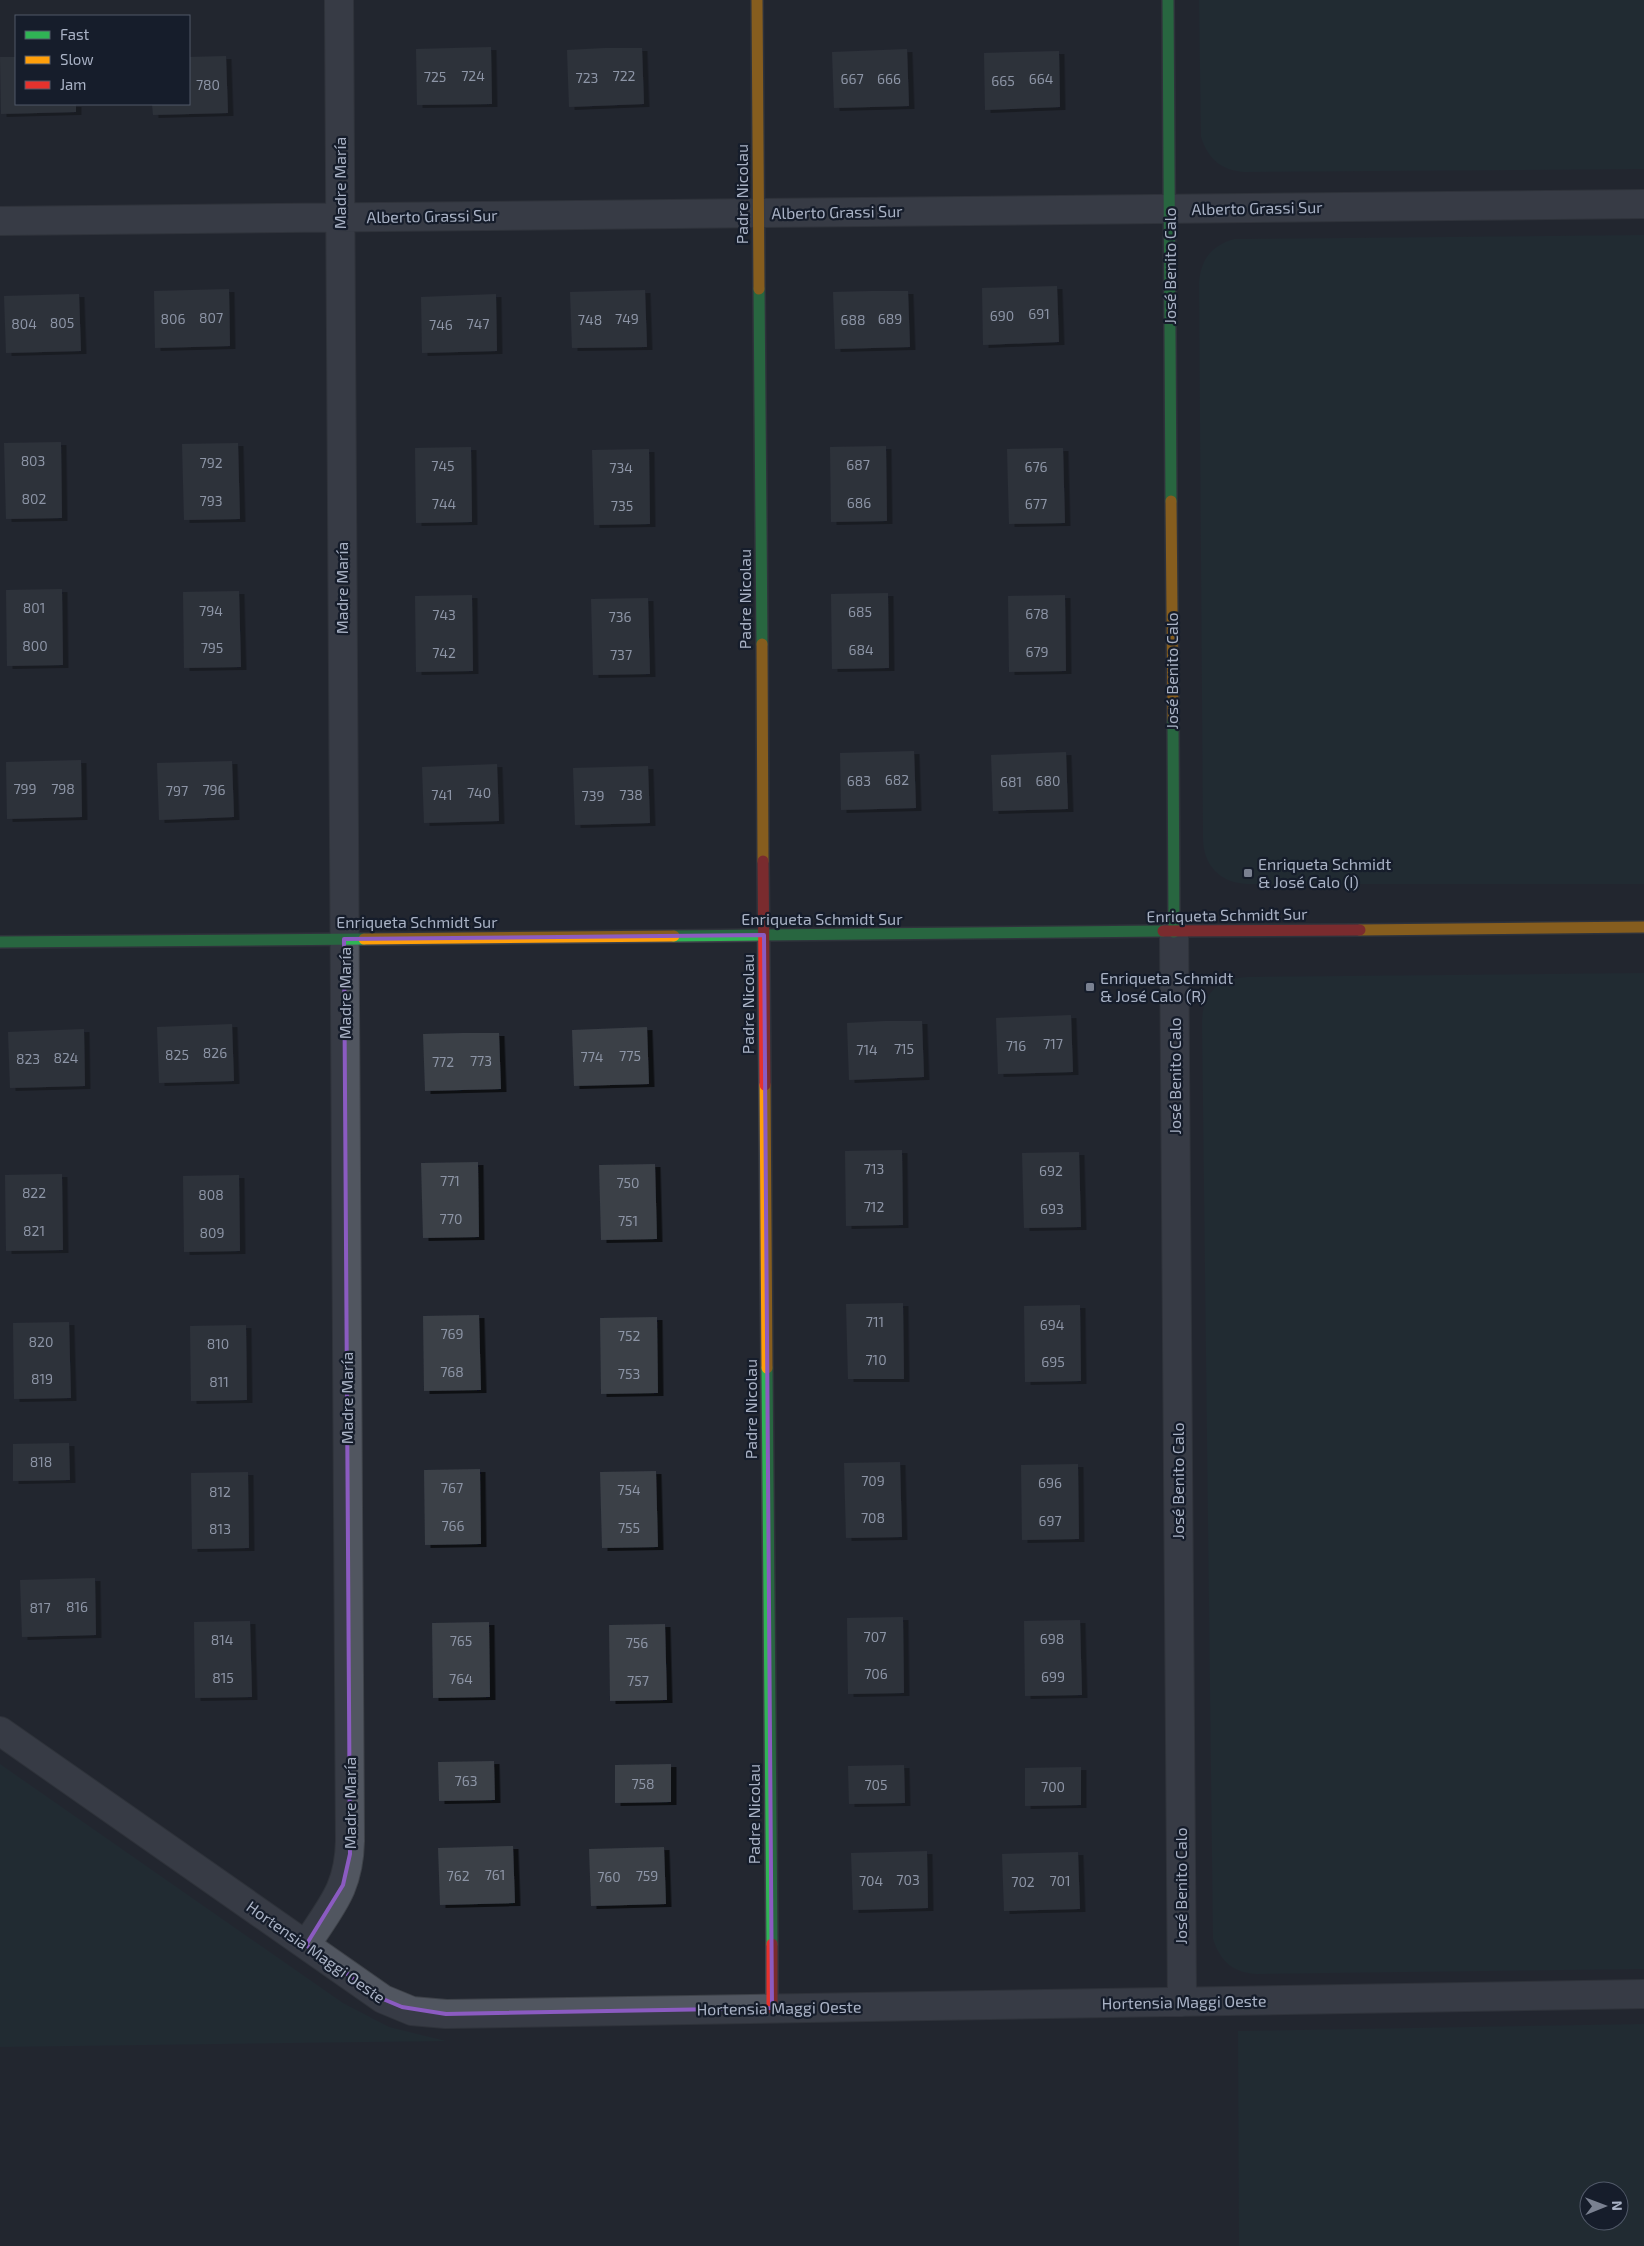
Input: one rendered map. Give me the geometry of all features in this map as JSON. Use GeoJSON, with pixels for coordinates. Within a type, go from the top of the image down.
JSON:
{"type":"FeatureCollection","features":[{"type":"Feature","properties":{"kind":"street","name":"Madre María"},"geometry":{"type":"LineString","coordinates":[[306,1945],[343,1885],[350,1854],[339,0]]}},
{"type":"Feature","properties":{"kind":"street","name":"Padre Nicolau"},"geometry":{"type":"LineString","coordinates":[[757,0],[772,2008]]}},
{"type":"Feature","properties":{"kind":"street","name":"José Benito Calo"},"geometry":{"type":"LineString","coordinates":[[1168,0],[1182,2002]]}},
{"type":"Feature","properties":{"kind":"street","name":"Alberto Grassi Sur"},"geometry":{"type":"LineString","coordinates":[[0,221],[1644,204]]}},
{"type":"Feature","properties":{"kind":"street","name":"Enriqueta Schmidt Sur"},"geometry":{"type":"LineString","coordinates":[[0,942],[1644,927]]}},
{"type":"Feature","properties":{"kind":"street","name":"Hortensia Maggi Oeste"},"geometry":{"type":"LineString","coordinates":[[0,1731],[382,1999],[412,2011],[446,2014],[1644,1994]]}},
{"type":"Feature","properties":{"kind":"highlighted area"},"geometry":{"type":"Polygon","coordinates":[[[764,935],[772,2008],[446,2014],[402,2007],[383,1999],[306,1945],[343,1885],[350,1854],[344,939],[764,935]]]}},
{"type":"Feature","properties":{"kind":"shaded area"},"geometry":{"type":"Polygon","coordinates":[[[1199,0],[1644,0],[1644,169],[1245,172],[1229,169],[1212,157],[1201,137],[1199,0]]]}},
{"type":"Feature","properties":{"kind":"shaded area"},"geometry":{"type":"Polygon","coordinates":[[[1644,235],[1644,884],[1247,884],[1237,883],[1221,876],[1215,871],[1206,856],[1203,838],[1199,283],[1205,260],[1219,245],[1234,239],[1644,235]]]}},
{"type":"Feature","properties":{"kind":"shaded area"},"geometry":{"type":"Polygon","coordinates":[[[1644,973],[1644,1969],[1257,1974],[1241,1971],[1234,1968],[1219,1954],[1213,1939],[1202,1022],[1205,1003],[1209,995],[1220,984],[1237,978],[1247,977],[1644,973]]]}},
{"type":"Feature","properties":{"kind":"shaded area"},"geometry":{"type":"Polygon","coordinates":[[[0,1764],[343,2003],[389,2027],[446,2041],[0,2047],[0,1764]]]}},
{"type":"Feature","properties":{"kind":"shaded area"},"geometry":{"type":"Polygon","coordinates":[[[1644,2024],[1644,2246],[1239,2246],[1238,2031],[1644,2024]]]}},
{"type":"Feature","properties":{"kind":"building"},"geometry":{"type":"Polygon","coordinates":[[[491,47],[492,104],[417,105],[416,49],[491,47]]]}},
{"type":"Feature","properties":{"kind":"building"},"geometry":{"type":"Polygon","coordinates":[[[642,48],[644,104],[569,107],[567,50],[642,48]]]}},
{"type":"Feature","properties":{"kind":"building"},"geometry":{"type":"Polygon","coordinates":[[[907,49],[909,106],[834,108],[832,52],[907,49]]]}},
{"type":"Feature","properties":{"kind":"building"},"geometry":{"type":"Polygon","coordinates":[[[1059,51],[1060,107],[985,110],[984,53],[1059,51]]]}},
{"type":"Feature","properties":{"kind":"building"},"geometry":{"type":"Polygon","coordinates":[[[226,56],[228,113],[153,115],[152,105],[190,105],[190,57],[226,56]]]}},
{"type":"Feature","properties":{"kind":"building"},"geometry":{"type":"Polygon","coordinates":[[[0,57],[15,57],[15,105],[76,105],[76,112],[1,114],[0,57]]]}},
{"type":"Feature","properties":{"kind":"building"},"geometry":{"type":"Polygon","coordinates":[[[1057,286],[1059,342],[983,345],[982,288],[1057,286]]]}},
{"type":"Feature","properties":{"kind":"building"},"geometry":{"type":"Polygon","coordinates":[[[229,289],[230,346],[155,348],[154,291],[229,289]]]}},
{"type":"Feature","properties":{"kind":"building"},"geometry":{"type":"Polygon","coordinates":[[[645,290],[647,347],[572,348],[570,292],[645,290]]]}},
{"type":"Feature","properties":{"kind":"building"},"geometry":{"type":"Polygon","coordinates":[[[908,291],[910,347],[835,349],[833,292],[908,291]]]}},
{"type":"Feature","properties":{"kind":"building"},"geometry":{"type":"Polygon","coordinates":[[[79,294],[81,351],[6,353],[4,296],[79,294]]]}},
{"type":"Feature","properties":{"kind":"building"},"geometry":{"type":"Polygon","coordinates":[[[496,294],[497,351],[422,353],[421,297],[496,294]]]}},
{"type":"Feature","properties":{"kind":"building"},"geometry":{"type":"Polygon","coordinates":[[[61,442],[62,518],[6,519],[4,443],[61,442]]]}},
{"type":"Feature","properties":{"kind":"building"},"geometry":{"type":"Polygon","coordinates":[[[238,443],[240,519],[184,520],[182,444],[238,443]]]}},
{"type":"Feature","properties":{"kind":"building"},"geometry":{"type":"Polygon","coordinates":[[[886,446],[887,521],[831,522],[830,447],[886,446]]]}},
{"type":"Feature","properties":{"kind":"building"},"geometry":{"type":"Polygon","coordinates":[[[471,447],[472,522],[416,523],[415,448],[471,447]]]}},
{"type":"Feature","properties":{"kind":"building"},"geometry":{"type":"Polygon","coordinates":[[[1063,448],[1065,523],[1009,524],[1007,449],[1063,448]]]}},
{"type":"Feature","properties":{"kind":"building"},"geometry":{"type":"Polygon","coordinates":[[[649,449],[650,524],[594,525],[592,450],[649,449]]]}},
{"type":"Feature","properties":{"kind":"building"},"geometry":{"type":"Polygon","coordinates":[[[62,589],[63,665],[7,666],[6,590],[62,589]]]}},
{"type":"Feature","properties":{"kind":"building"},"geometry":{"type":"Polygon","coordinates":[[[239,591],[241,667],[184,668],[183,592],[239,591]]]}},
{"type":"Feature","properties":{"kind":"building"},"geometry":{"type":"Polygon","coordinates":[[[888,593],[889,668],[832,669],[831,594],[888,593]]]}},
{"type":"Feature","properties":{"kind":"building"},"geometry":{"type":"Polygon","coordinates":[[[472,595],[473,671],[416,672],[415,596],[472,595]]]}},
{"type":"Feature","properties":{"kind":"building"},"geometry":{"type":"Polygon","coordinates":[[[1065,595],[1066,671],[1009,672],[1008,596],[1065,595]]]}},
{"type":"Feature","properties":{"kind":"building"},"geometry":{"type":"Polygon","coordinates":[[[648,598],[650,674],[593,675],[591,599],[648,598]]]}},
{"type":"Feature","properties":{"kind":"building"},"geometry":{"type":"Polygon","coordinates":[[[914,751],[916,808],[841,810],[840,753],[914,751]]]}},
{"type":"Feature","properties":{"kind":"building"},"geometry":{"type":"Polygon","coordinates":[[[1066,752],[1068,809],[993,811],[991,755],[1066,752]]]}},
{"type":"Feature","properties":{"kind":"building"},"geometry":{"type":"Polygon","coordinates":[[[81,760],[82,817],[7,819],[6,762],[81,760]]]}},
{"type":"Feature","properties":{"kind":"building"},"geometry":{"type":"Polygon","coordinates":[[[232,761],[234,817],[159,820],[157,763],[232,761]]]}},
{"type":"Feature","properties":{"kind":"building"},"geometry":{"type":"Polygon","coordinates":[[[497,764],[499,821],[424,823],[422,767],[497,764]]]}},
{"type":"Feature","properties":{"kind":"building"},"geometry":{"type":"Polygon","coordinates":[[[648,766],[650,823],[575,825],[573,768],[648,766]]]}},
{"type":"Feature","properties":{"kind":"building"},"geometry":{"type":"Polygon","coordinates":[[[1071,1015],[1073,1072],[998,1074],[996,1018],[1071,1015]]]}},
{"type":"Feature","properties":{"kind":"building"},"geometry":{"type":"Polygon","coordinates":[[[922,1021],[924,1077],[849,1080],[847,1023],[922,1021]]]}},
{"type":"Feature","properties":{"kind":"building"},"geometry":{"type":"Polygon","coordinates":[[[232,1024],[234,1081],[159,1083],[157,1027],[232,1024]]]}},
{"type":"Feature","properties":{"kind":"building"},"geometry":{"type":"Polygon","coordinates":[[[647,1027],[649,1084],[574,1086],[572,1030],[647,1027]]]}},
{"type":"Feature","properties":{"kind":"building"},"geometry":{"type":"Polygon","coordinates":[[[84,1029],[85,1086],[10,1088],[8,1032],[84,1029]]]}},
{"type":"Feature","properties":{"kind":"building"},"geometry":{"type":"Polygon","coordinates":[[[499,1033],[501,1089],[425,1091],[423,1034],[499,1033]]]}},
{"type":"Feature","properties":{"kind":"building"},"geometry":{"type":"Polygon","coordinates":[[[902,1150],[903,1225],[846,1226],[845,1151],[902,1150]]]}},
{"type":"Feature","properties":{"kind":"building"},"geometry":{"type":"Polygon","coordinates":[[[1079,1152],[1081,1227],[1024,1228],[1022,1153],[1079,1152]]]}},
{"type":"Feature","properties":{"kind":"building"},"geometry":{"type":"Polygon","coordinates":[[[478,1162],[479,1237],[423,1238],[421,1163],[478,1162]]]}},
{"type":"Feature","properties":{"kind":"building"},"geometry":{"type":"Polygon","coordinates":[[[655,1164],[657,1239],[601,1240],[599,1165],[655,1164]]]}},
{"type":"Feature","properties":{"kind":"building"},"geometry":{"type":"Polygon","coordinates":[[[62,1174],[63,1250],[6,1251],[5,1175],[62,1174]]]}},
{"type":"Feature","properties":{"kind":"building"},"geometry":{"type":"Polygon","coordinates":[[[239,1175],[240,1251],[184,1252],[183,1176],[239,1175]]]}},
{"type":"Feature","properties":{"kind":"building"},"geometry":{"type":"Polygon","coordinates":[[[903,1303],[904,1379],[848,1379],[846,1304],[903,1303]]]}},
{"type":"Feature","properties":{"kind":"building"},"geometry":{"type":"Polygon","coordinates":[[[1080,1305],[1081,1381],[1025,1382],[1024,1306],[1080,1305]]]}},
{"type":"Feature","properties":{"kind":"building"},"geometry":{"type":"Polygon","coordinates":[[[479,1315],[481,1390],[424,1391],[423,1316],[479,1315]]]}},
{"type":"Feature","properties":{"kind":"building"},"geometry":{"type":"Polygon","coordinates":[[[657,1317],[658,1393],[601,1394],[600,1318],[657,1317]]]}},
{"type":"Feature","properties":{"kind":"building"},"geometry":{"type":"Polygon","coordinates":[[[69,1322],[71,1398],[14,1399],[13,1323],[69,1322]]]}},
{"type":"Feature","properties":{"kind":"building"},"geometry":{"type":"Polygon","coordinates":[[[246,1325],[247,1400],[191,1401],[190,1326],[246,1325]]]}},
{"type":"Feature","properties":{"kind":"building"},"geometry":{"type":"Polygon","coordinates":[[[69,1443],[70,1480],[13,1481],[13,1444],[69,1443]]]}},
{"type":"Feature","properties":{"kind":"building"},"geometry":{"type":"Polygon","coordinates":[[[900,1462],[902,1537],[846,1538],[844,1463],[900,1462]]]}},
{"type":"Feature","properties":{"kind":"building"},"geometry":{"type":"Polygon","coordinates":[[[1078,1464],[1079,1539],[1022,1540],[1021,1465],[1078,1464]]]}},
{"type":"Feature","properties":{"kind":"building"},"geometry":{"type":"Polygon","coordinates":[[[480,1469],[481,1544],[425,1545],[424,1470],[480,1469]]]}},
{"type":"Feature","properties":{"kind":"building"},"geometry":{"type":"Polygon","coordinates":[[[656,1471],[658,1547],[602,1548],[600,1472],[656,1471]]]}},
{"type":"Feature","properties":{"kind":"building"},"geometry":{"type":"Polygon","coordinates":[[[248,1472],[249,1548],[192,1549],[191,1473],[248,1472]]]}},
{"type":"Feature","properties":{"kind":"building"},"geometry":{"type":"Polygon","coordinates":[[[95,1578],[96,1635],[22,1637],[20,1580],[95,1578]]]}},
{"type":"Feature","properties":{"kind":"building"},"geometry":{"type":"Polygon","coordinates":[[[903,1617],[904,1693],[848,1694],[847,1618],[903,1617]]]}},
{"type":"Feature","properties":{"kind":"building"},"geometry":{"type":"Polygon","coordinates":[[[1080,1620],[1082,1695],[1025,1696],[1024,1621],[1080,1620]]]}},
{"type":"Feature","properties":{"kind":"building"},"geometry":{"type":"Polygon","coordinates":[[[250,1621],[252,1697],[195,1698],[194,1622],[250,1621]]]}},
{"type":"Feature","properties":{"kind":"building"},"geometry":{"type":"Polygon","coordinates":[[[489,1622],[490,1697],[433,1698],[432,1623],[489,1622]]]}},
{"type":"Feature","properties":{"kind":"building"},"geometry":{"type":"Polygon","coordinates":[[[665,1624],[667,1700],[610,1701],[609,1625],[665,1624]]]}},
{"type":"Feature","properties":{"kind":"building"},"geometry":{"type":"Polygon","coordinates":[[[494,1761],[495,1800],[439,1801],[438,1762],[494,1761]]]}},
{"type":"Feature","properties":{"kind":"building"},"geometry":{"type":"Polygon","coordinates":[[[671,1764],[671,1802],[615,1803],[615,1765],[671,1764]]]}},
{"type":"Feature","properties":{"kind":"building"},"geometry":{"type":"Polygon","coordinates":[[[904,1765],[905,1803],[849,1804],[848,1766],[904,1765]]]}},
{"type":"Feature","properties":{"kind":"building"},"geometry":{"type":"Polygon","coordinates":[[[1081,1767],[1081,1805],[1025,1806],[1025,1768],[1081,1767]]]}},
{"type":"Feature","properties":{"kind":"building"},"geometry":{"type":"Polygon","coordinates":[[[513,1846],[515,1903],[440,1905],[438,1848],[513,1846]]]}},
{"type":"Feature","properties":{"kind":"building"},"geometry":{"type":"Polygon","coordinates":[[[664,1847],[666,1904],[591,1906],[589,1849],[664,1847]]]}},
{"type":"Feature","properties":{"kind":"building"},"geometry":{"type":"Polygon","coordinates":[[[927,1851],[928,1908],[853,1910],[851,1853],[927,1851]]]}},
{"type":"Feature","properties":{"kind":"building"},"geometry":{"type":"Polygon","coordinates":[[[1078,1852],[1080,1909],[1004,1911],[1002,1854],[1078,1852]]]}},
{"type":"Feature","properties":{"kind":"traffic: fast"},"geometry":{"type":"LineString","coordinates":[[1168,0],[1171,501]]}},
{"type":"Feature","properties":{"kind":"traffic: fast"},"geometry":{"type":"LineString","coordinates":[[759,289],[762,644]]}},
{"type":"Feature","properties":{"kind":"traffic: fast"},"geometry":{"type":"LineString","coordinates":[[1173,719],[1174,932]]}},
{"type":"Feature","properties":{"kind":"traffic: fast"},"geometry":{"type":"LineString","coordinates":[[674,936],[1163,931]]}},
{"type":"Feature","properties":{"kind":"traffic: fast"},"geometry":{"type":"LineString","coordinates":[[0,942],[364,939]]}},
{"type":"Feature","properties":{"kind":"traffic: fast"},"geometry":{"type":"LineString","coordinates":[[767,1368],[772,1944]]}},
{"type":"Feature","properties":{"kind":"traffic: slow"},"geometry":{"type":"LineString","coordinates":[[757,0],[759,289]]}},
{"type":"Feature","properties":{"kind":"traffic: slow"},"geometry":{"type":"LineString","coordinates":[[1171,501],[1173,719]]}},
{"type":"Feature","properties":{"kind":"traffic: slow"},"geometry":{"type":"LineString","coordinates":[[762,644],[763,861]]}},
{"type":"Feature","properties":{"kind":"traffic: slow"},"geometry":{"type":"LineString","coordinates":[[1360,930],[1644,927]]}},
{"type":"Feature","properties":{"kind":"traffic: slow"},"geometry":{"type":"LineString","coordinates":[[364,939],[674,936]]}},
{"type":"Feature","properties":{"kind":"traffic: slow"},"geometry":{"type":"LineString","coordinates":[[765,1085],[767,1368]]}},
{"type":"Feature","properties":{"kind":"traffic: jam"},"geometry":{"type":"LineString","coordinates":[[763,861],[765,1085]]}},
{"type":"Feature","properties":{"kind":"traffic: jam"},"geometry":{"type":"LineString","coordinates":[[1163,931],[1360,930]]}},
{"type":"Feature","properties":{"kind":"traffic: jam"},"geometry":{"type":"LineString","coordinates":[[772,1944],[772,2008]]}},
{"type":"Feature","properties":{"kind":"place","name":"Enriqueta Schmidt & José Calo (I)"},"geometry":{"type":"Point","coordinates":[1248,873]}},
{"type":"Feature","properties":{"kind":"place","name":"Enriqueta Schmidt & José Calo (R)"},"geometry":{"type":"Point","coordinates":[1090,987]}}]}
